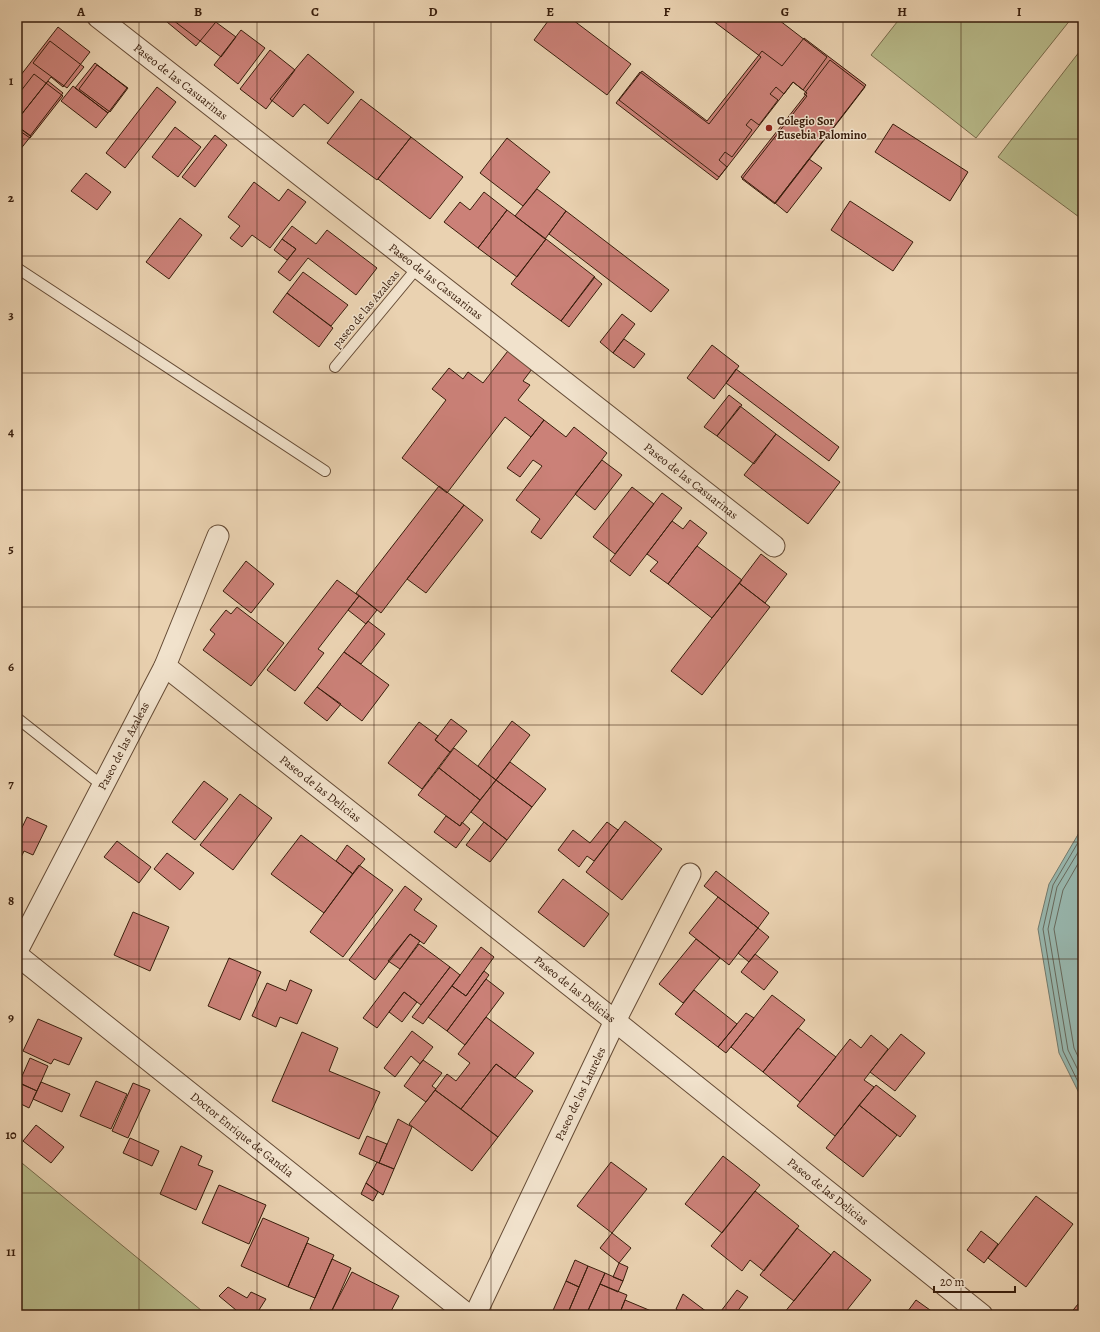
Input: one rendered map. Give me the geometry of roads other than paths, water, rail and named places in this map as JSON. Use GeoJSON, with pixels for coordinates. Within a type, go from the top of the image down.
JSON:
{"type":"FeatureCollection","features":[{"type":"Feature","properties":{"kind":"street","name":"Paseo de las Casuarinas"},"geometry":{"type":"LineString","coordinates":[[98,17],[774,546]]}},
{"type":"Feature","properties":{"kind":"street","name":"Paseo de las Azaleas"},"geometry":{"type":"LineString","coordinates":[[17,950],[165,666],[218,536]]}},
{"type":"Feature","properties":{"kind":"street","name":"Paseo de las Delicias"},"geometry":{"type":"LineString","coordinates":[[165,666],[615,1021],[982,1315]]}},
{"type":"Feature","properties":{"kind":"street","name":"Paseo de los Laureles"},"geometry":{"type":"LineString","coordinates":[[475,1315],[615,1021],[690,874]]}},
{"type":"Feature","properties":{"kind":"street","name":"Doctor Enrique de Gandia"},"geometry":{"type":"LineString","coordinates":[[17,955],[468,1315]]}},
{"type":"Feature","properties":{"kind":"lane"},"geometry":{"type":"LineString","coordinates":[[17,268],[324,471]]}},
{"type":"Feature","properties":{"kind":"lane","name":"paseo de las Azaleas"},"geometry":{"type":"LineString","coordinates":[[335,366],[417,268]]}},
{"type":"Feature","properties":{"kind":"lane"},"geometry":{"type":"LineString","coordinates":[[17,718],[103,786]]}},
{"type":"Feature","properties":{"kind":"water"},"geometry":{"type":"Polygon","coordinates":[[[1083,826],[1083,1101],[1059,1053],[1038,929],[1049,884],[1083,826]]]}},
{"type":"Feature","properties":{"kind":"place","name":"Colegio Sor Eusebia Palomino"},"geometry":{"type":"Point","coordinates":[769,128]}}]}
